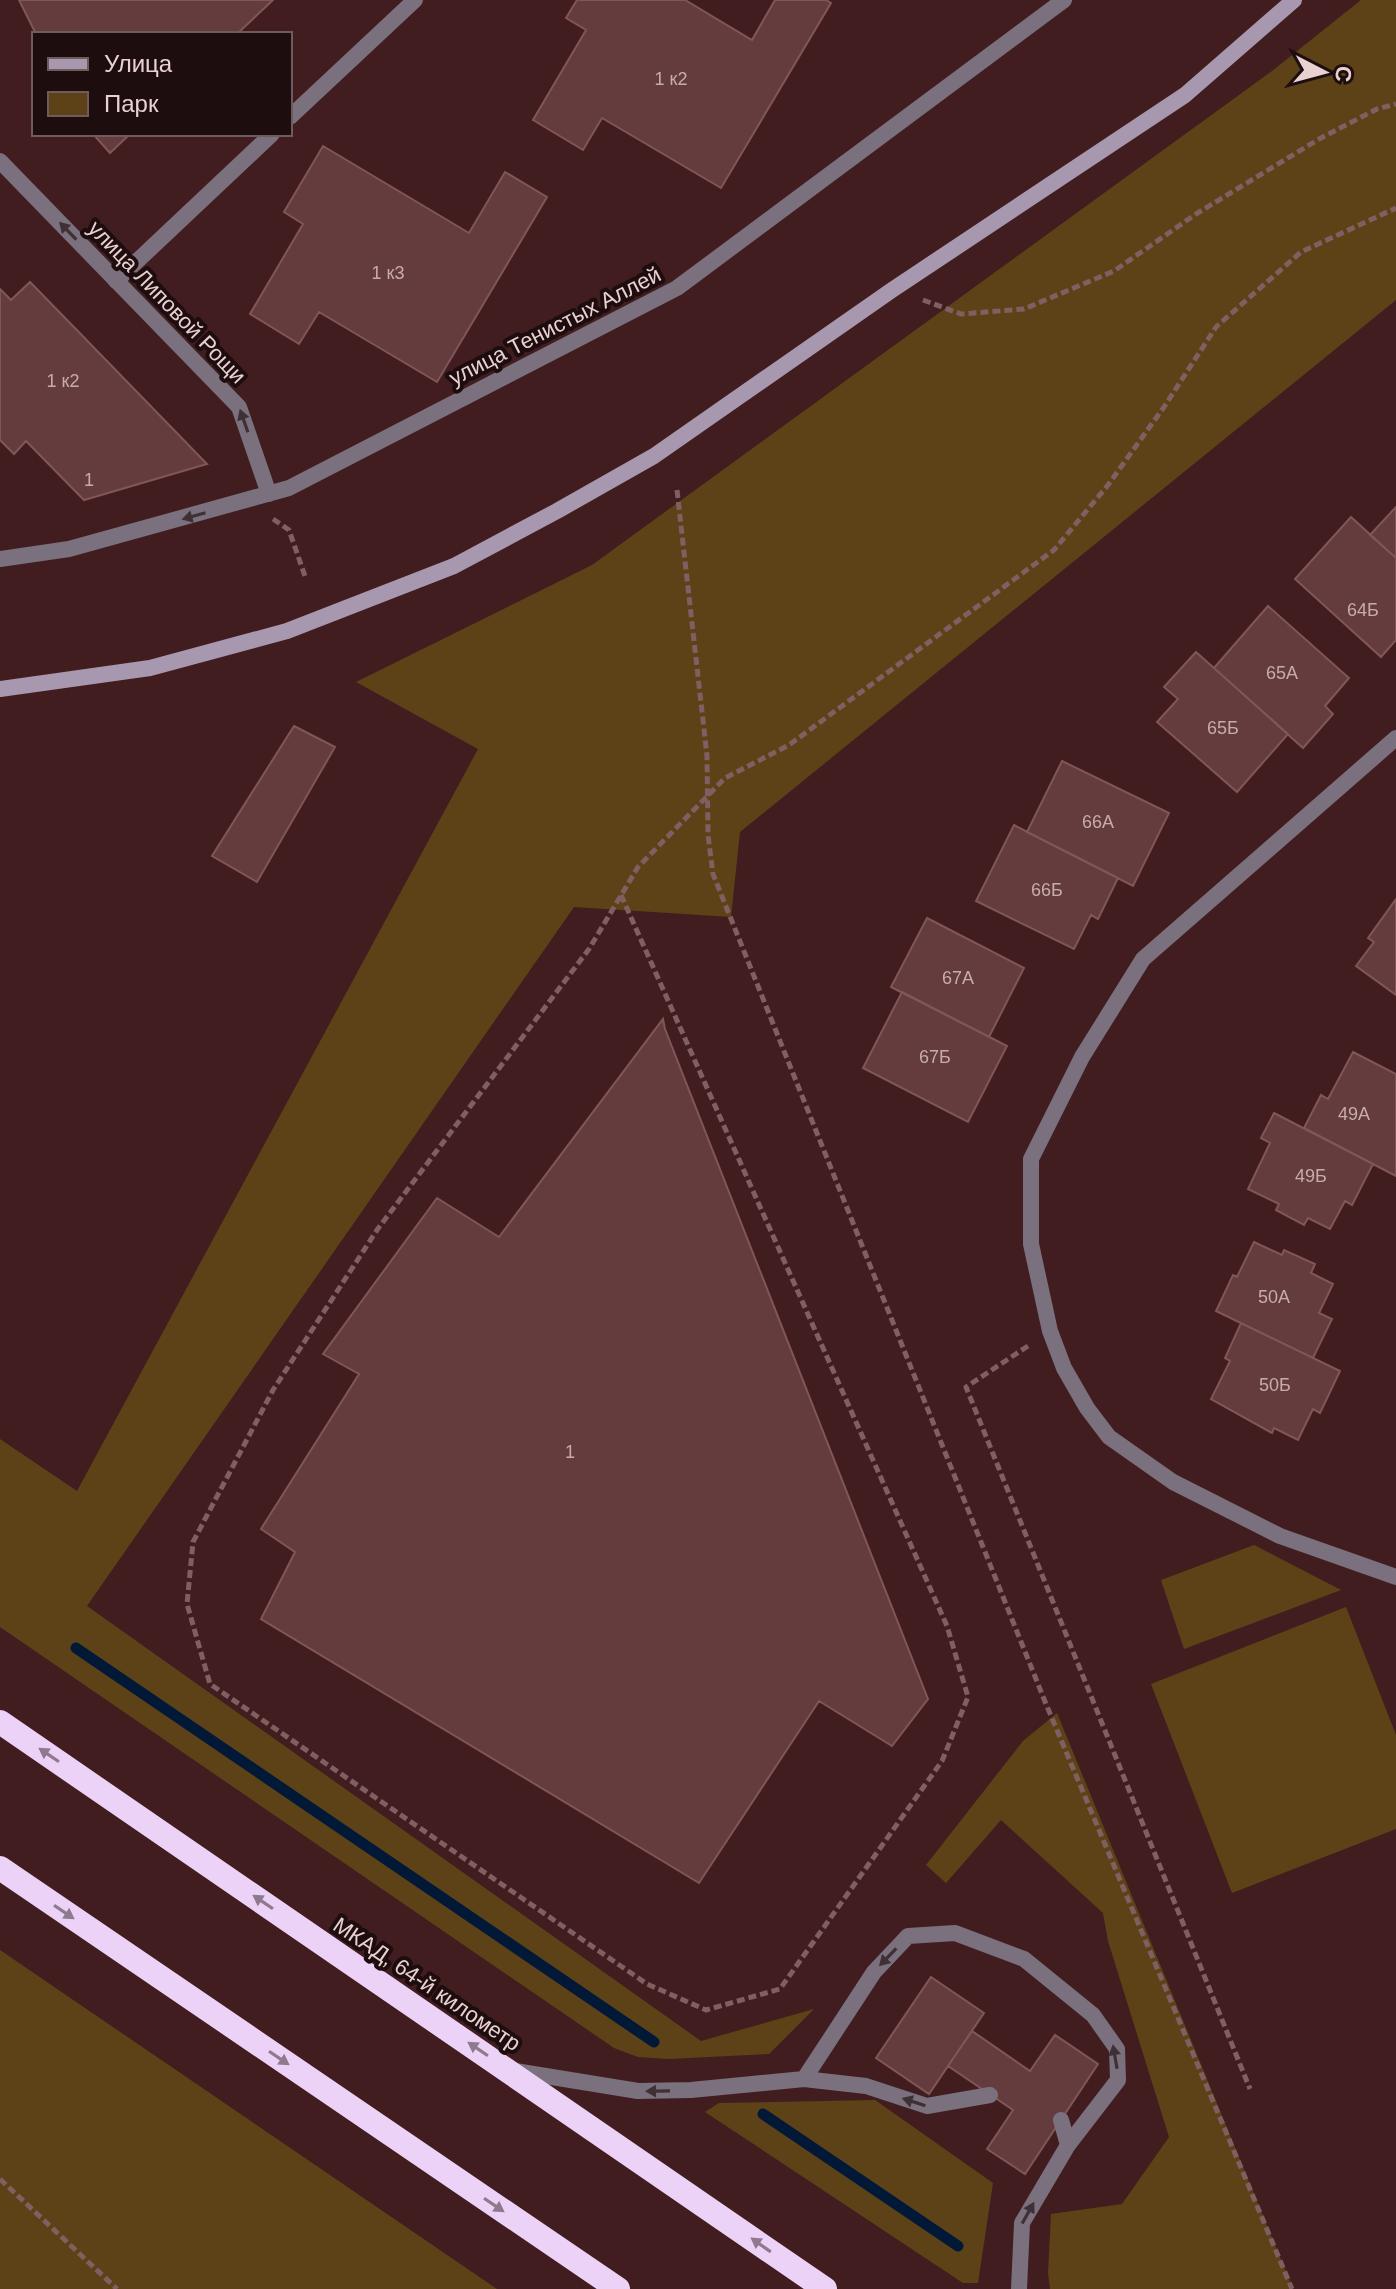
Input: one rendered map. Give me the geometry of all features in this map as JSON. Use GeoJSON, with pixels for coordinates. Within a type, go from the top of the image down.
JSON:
{"type":"FeatureCollection","features":[{"type":"Feature","properties":{"kind":"highway","name":"МКАД, 64-й километр"},"geometry":{"type":"LineString","coordinates":[[0,1722],[825,2289]]}},
{"type":"Feature","properties":{"kind":"highway"},"geometry":{"type":"LineString","coordinates":[[0,1868],[618,2289]]}},
{"type":"Feature","properties":{"kind":"street"},"geometry":{"type":"LineString","coordinates":[[292,115],[415,0]]}},
{"type":"Feature","properties":{"kind":"street","name":"улица Тенистых Аллей"},"geometry":{"type":"LineString","coordinates":[[0,559],[69,549],[289,488],[677,288],[1064,0]]}},
{"type":"Feature","properties":{"kind":"street"},"geometry":{"type":"LineString","coordinates":[[0,689],[150,668],[272,635],[454,566],[654,456],[892,290],[1185,95],[1294,0]]}},
{"type":"Feature","properties":{"kind":"street"},"geometry":{"type":"LineString","coordinates":[[116,281],[270,136]]}},
{"type":"Feature","properties":{"kind":"street","name":"улица Липовой Рощи"},"geometry":{"type":"LineString","coordinates":[[0,161],[239,407],[269,494]]}},
{"type":"Feature","properties":{"kind":"street"},"geometry":{"type":"LineString","coordinates":[[1396,738],[1143,959],[1082,1057],[1031,1159],[1031,1244],[1050,1331],[1064,1368],[1087,1408],[1109,1437],[1173,1482],[1280,1536],[1396,1577]]}},
{"type":"Feature","properties":{"kind":"street"},"geometry":{"type":"LineString","coordinates":[[804,2079],[874,1972],[908,1936],[955,1933],[1024,1959],[1093,2015],[1117,2049],[1118,2080],[1068,2145],[1022,2223],[1019,2289]]}},
{"type":"Feature","properties":{"kind":"street"},"geometry":{"type":"LineString","coordinates":[[507,2070],[638,2091],[691,2090],[804,2079],[866,2086],[927,2106],[990,2095]]}},
{"type":"Feature","properties":{"kind":"street"},"geometry":{"type":"LineString","coordinates":[[1061,2120],[1068,2145]]}},
{"type":"Feature","properties":{"kind":"path"},"geometry":{"type":"LineString","coordinates":[[892,290],[961,314],[1024,309],[1114,271],[1196,214],[1319,139],[1377,109],[1396,104]]}},
{"type":"Feature","properties":{"kind":"path"},"geometry":{"type":"LineString","coordinates":[[621,895],[947,1626],[968,1697],[942,1761],[780,1989],[706,2010],[647,1984],[210,1684],[187,1604],[193,1542],[273,1390],[377,1230],[589,949],[621,895],[638,867],[725,778],[789,745],[1054,550],[1108,485],[1216,327],[1301,252],[1396,208]]}},
{"type":"Feature","properties":{"kind":"path"},"geometry":{"type":"LineString","coordinates":[[677,490],[707,756],[708,835],[713,874],[1046,1704],[1292,2289]]}},
{"type":"Feature","properties":{"kind":"path"},"geometry":{"type":"LineString","coordinates":[[1050,1331],[966,1387],[1250,2089]]}},
{"type":"Feature","properties":{"kind":"path"},"geometry":{"type":"LineString","coordinates":[[0,2179],[117,2289]]}},
{"type":"Feature","properties":{"kind":"green space"},"geometry":{"type":"Polygon","coordinates":[[[1361,0],[1396,0],[1396,300],[740,832],[731,917],[574,907],[87,1606],[701,2041],[814,2009],[769,2054],[669,2059],[638,2057],[614,2048],[0,1627],[0,1439],[77,1491],[478,749],[356,682],[592,565],[1272,71],[1361,0]]]}},
{"type":"Feature","properties":{"kind":"green space"},"geometry":{"type":"Polygon","coordinates":[[[1254,1545],[1341,1590],[1184,1649],[1161,1580],[1254,1545]]]}},
{"type":"Feature","properties":{"kind":"green space"},"geometry":{"type":"Polygon","coordinates":[[[1346,1607],[1396,1735],[1396,1829],[1232,1893],[1151,1684],[1346,1607]]]}},
{"type":"Feature","properties":{"kind":"green space"},"geometry":{"type":"Polygon","coordinates":[[[1057,1713],[1293,2289],[1050,2289],[1051,2214],[1122,2204],[1169,2137],[1108,1941],[1103,1913],[1001,1820],[946,1883],[926,1865],[1023,1741],[1057,1713]]]}},
{"type":"Feature","properties":{"kind":"green space"},"geometry":{"type":"Polygon","coordinates":[[[0,1950],[497,2289],[0,2289],[0,1950]]]}},
{"type":"Feature","properties":{"kind":"green space"},"geometry":{"type":"Polygon","coordinates":[[[875,2100],[993,2183],[978,2283],[963,2283],[705,2112],[719,2103],[875,2100]]]}},
{"type":"Feature","properties":{"kind":"building"},"geometry":{"type":"Polygon","coordinates":[[[19,0],[273,0],[239,32],[35,32],[19,0]]]}},
{"type":"Feature","properties":{"kind":"building"},"geometry":{"type":"Polygon","coordinates":[[[577,0],[685,0],[752,40],[775,0],[826,0],[831,3],[721,188],[602,118],[583,150],[533,120],[586,30],[566,18],[577,0]]]}},
{"type":"Feature","properties":{"kind":"building"},"geometry":{"type":"Polygon","coordinates":[[[95,136],[128,136],[110,153],[95,136]]]}},
{"type":"Feature","properties":{"kind":"building"},"geometry":{"type":"Polygon","coordinates":[[[323,146],[469,233],[505,172],[547,197],[437,382],[319,312],[299,344],[250,314],[303,224],[284,212],[323,146]]]}},
{"type":"Feature","properties":{"kind":"building"},"geometry":{"type":"Polygon","coordinates":[[[30,282],[207,464],[84,500],[26,441],[14,454],[0,440],[0,289],[11,300],[30,282]]]}},
{"type":"Feature","properties":{"kind":"building"},"geometry":{"type":"Polygon","coordinates":[[[1396,507],[1396,558],[1370,535],[1396,507]]]}},
{"type":"Feature","properties":{"kind":"building"},"geometry":{"type":"Polygon","coordinates":[[[1351,517],[1396,558],[1396,640],[1381,657],[1295,579],[1351,517]]]}},
{"type":"Feature","properties":{"kind":"building"},"geometry":{"type":"Polygon","coordinates":[[[1268,606],[1349,678],[1325,706],[1333,714],[1303,748],[1214,668],[1268,606]]]}},
{"type":"Feature","properties":{"kind":"building"},"geometry":{"type":"Polygon","coordinates":[[[1196,652],[1288,734],[1237,792],[1157,722],[1178,699],[1164,687],[1196,652]]]}},
{"type":"Feature","properties":{"kind":"building"},"geometry":{"type":"Polygon","coordinates":[[[294,726],[335,747],[257,882],[212,856],[294,726]]]}},
{"type":"Feature","properties":{"kind":"building"},"geometry":{"type":"Polygon","coordinates":[[[1062,761],[1169,813],[1133,886],[1027,832],[1062,761]]]}},
{"type":"Feature","properties":{"kind":"building"},"geometry":{"type":"Polygon","coordinates":[[[1014,825],[1118,878],[1098,919],[1091,915],[1074,949],[976,901],[1014,825]]]}},
{"type":"Feature","properties":{"kind":"building"},"geometry":{"type":"Polygon","coordinates":[[[1396,899],[1396,995],[1356,966],[1374,942],[1368,938],[1396,899]]]}},
{"type":"Feature","properties":{"kind":"building"},"geometry":{"type":"Polygon","coordinates":[[[927,918],[1024,968],[989,1037],[891,987],[927,918]]]}},
{"type":"Feature","properties":{"kind":"building"},"geometry":{"type":"Polygon","coordinates":[[[902,992],[1007,1046],[968,1122],[863,1068],[902,992]]]}},
{"type":"Feature","properties":{"kind":"building"},"geometry":{"type":"Polygon","coordinates":[[[663,1019],[928,1699],[892,1746],[819,1701],[699,1883],[261,1619],[295,1552],[261,1529],[359,1374],[323,1354],[437,1198],[499,1237],[663,1019]]]}},
{"type":"Feature","properties":{"kind":"building"},"geometry":{"type":"Polygon","coordinates":[[[1353,1052],[1396,1074],[1396,1176],[1304,1128],[1321,1095],[1328,1099],[1353,1052]]]}},
{"type":"Feature","properties":{"kind":"building"},"geometry":{"type":"Polygon","coordinates":[[[1274,1113],[1373,1164],[1352,1205],[1345,1201],[1330,1229],[1308,1218],[1304,1225],[1276,1210],[1279,1204],[1248,1189],[1270,1143],[1261,1138],[1274,1113]]]}},
{"type":"Feature","properties":{"kind":"building"},"geometry":{"type":"Polygon","coordinates":[[[1254,1242],[1282,1255],[1284,1250],[1315,1264],[1311,1273],[1333,1284],[1319,1313],[1332,1319],[1313,1358],[1216,1311],[1233,1275],[1237,1277],[1254,1242]]]}},
{"type":"Feature","properties":{"kind":"building"},"geometry":{"type":"Polygon","coordinates":[[[1241,1323],[1340,1371],[1320,1413],[1313,1409],[1298,1440],[1274,1428],[1272,1433],[1211,1399],[1230,1361],[1225,1358],[1241,1323]]]}},
{"type":"Feature","properties":{"kind":"building"},"geometry":{"type":"Polygon","coordinates":[[[931,1977],[984,2013],[929,2094],[876,2058],[931,1977]]]}},
{"type":"Feature","properties":{"kind":"building"},"geometry":{"type":"Polygon","coordinates":[[[972,2031],[1030,2071],[1055,2035],[1098,2064],[1025,2174],[987,2149],[1013,2110],[948,2066],[972,2031]]]}},
{"type":"Feature","properties":{"kind":"waterway"},"geometry":{"type":"LineString","coordinates":[[76,1648],[654,2042]]}},
{"type":"Feature","properties":{"kind":"waterway"},"geometry":{"type":"LineString","coordinates":[[763,2114],[958,2246]]}}]}
